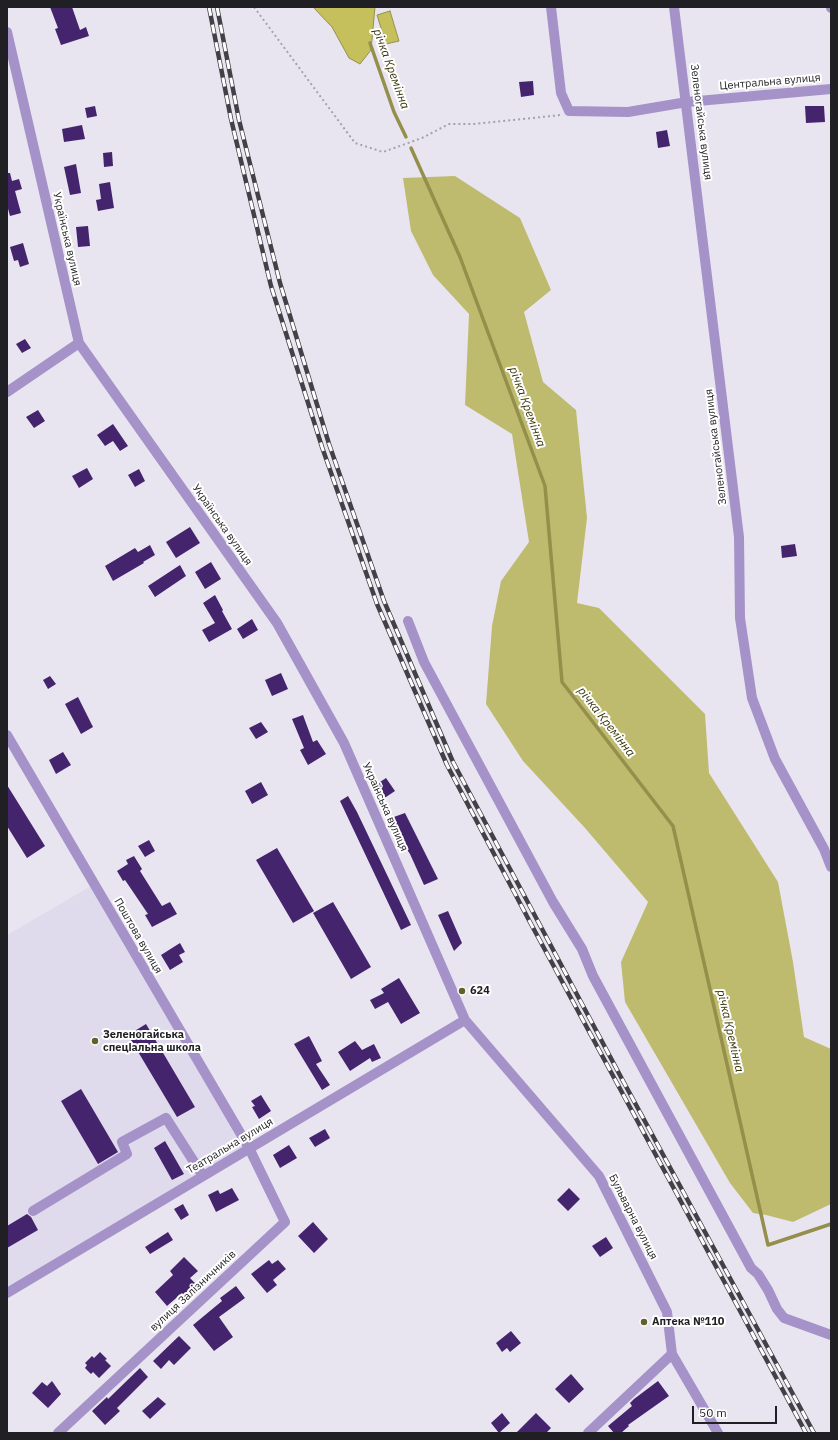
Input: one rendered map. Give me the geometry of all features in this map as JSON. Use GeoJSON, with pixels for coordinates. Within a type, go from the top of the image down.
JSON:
{"type":"FeatureCollection","features":[{"type":"Feature","properties":{"kind":"street"},"geometry":{"type":"LineString","coordinates":[[551,7],[561,93],[569,111]]}},
{"type":"Feature","properties":{"kind":"street","name":"Зеленогайська вулиця"},"geometry":{"type":"LineString","coordinates":[[674,7],[687,102],[739,537],[740,618],[752,698],[776,759],[824,849],[831,867]]}},
{"type":"Feature","properties":{"kind":"street","name":"Українська вулиця"},"geometry":{"type":"LineString","coordinates":[[7,32],[78,344],[277,623],[344,743],[465,1020]]}},
{"type":"Feature","properties":{"kind":"street","name":"Центральна вулиця"},"geometry":{"type":"LineString","coordinates":[[569,111],[628,112],[687,102],[831,89]]}},
{"type":"Feature","properties":{"kind":"street"},"geometry":{"type":"LineString","coordinates":[[7,392],[78,344]]}},
{"type":"Feature","properties":{"kind":"street"},"geometry":{"type":"LineString","coordinates":[[408,621],[428,669],[553,902],[582,949],[593,976],[751,1268],[758,1274],[777,1309],[784,1318],[831,1335]]}},
{"type":"Feature","properties":{"kind":"street","name":"Поштова вулиця"},"geometry":{"type":"LineString","coordinates":[[7,735],[249,1148]]}},
{"type":"Feature","properties":{"kind":"street","name":"Театральна вулиця"},"geometry":{"type":"LineString","coordinates":[[7,1293],[465,1020]]}},
{"type":"Feature","properties":{"kind":"street","name":"Бульварна вулиця"},"geometry":{"type":"LineString","coordinates":[[465,1020],[600,1176],[667,1312],[672,1354],[718,1433]]}},
{"type":"Feature","properties":{"kind":"street"},"geometry":{"type":"LineString","coordinates":[[33,1211],[127,1154],[122,1142],[166,1118],[203,1176]]}},
{"type":"Feature","properties":{"kind":"street","name":"вулиця Залізничників"},"geometry":{"type":"LineString","coordinates":[[58,1433],[285,1222],[249,1148]]}},
{"type":"Feature","properties":{"kind":"street"},"geometry":{"type":"LineString","coordinates":[[588,1433],[672,1354]]}},
{"type":"Feature","properties":{"kind":"path"},"geometry":{"type":"LineString","coordinates":[[254,7],[355,143],[383,152],[422,138],[449,124],[474,124],[559,116],[569,111]]}},
{"type":"Feature","properties":{"kind":"shaded area"},"geometry":{"type":"Polygon","coordinates":[[[313,7],[375,7],[371,50],[360,64],[349,58],[332,27],[313,7]]]}},
{"type":"Feature","properties":{"kind":"shaded area"},"geometry":{"type":"Polygon","coordinates":[[[390,11],[399,41],[386,44],[377,15],[390,11]]]}},
{"type":"Feature","properties":{"kind":"shaded area"},"geometry":{"type":"Polygon","coordinates":[[[455,176],[520,218],[551,290],[524,312],[543,382],[576,410],[587,518],[577,603],[599,608],[705,714],[709,773],[778,882],[793,962],[804,1037],[831,1049],[831,1204],[793,1222],[753,1213],[730,1183],[625,1002],[621,962],[648,902],[585,828],[523,761],[486,704],[492,626],[501,581],[529,542],[512,434],[465,405],[469,314],[433,275],[411,231],[403,178],[455,176]]]}},
{"type":"Feature","properties":{"kind":"shaded area","name":"Зеленогайська спеціальна школа"},"geometry":{"type":"Polygon","coordinates":[[[91,886],[244,1148],[7,1287],[7,935],[91,886]]]}},
{"type":"Feature","properties":{"kind":"building"},"geometry":{"type":"Polygon","coordinates":[[[50,7],[72,7],[80,30],[86,27],[89,36],[61,45],[55,29],[58,28],[50,7]]]}},
{"type":"Feature","properties":{"kind":"building"},"geometry":{"type":"Polygon","coordinates":[[[533,81],[534,95],[521,97],[519,82],[533,81]]]}},
{"type":"Feature","properties":{"kind":"building"},"geometry":{"type":"Polygon","coordinates":[[[95,106],[97,116],[87,118],[85,108],[95,106]]]}},
{"type":"Feature","properties":{"kind":"building"},"geometry":{"type":"Polygon","coordinates":[[[805,106],[824,106],[825,122],[806,123],[805,106]]]}},
{"type":"Feature","properties":{"kind":"building"},"geometry":{"type":"Polygon","coordinates":[[[82,125],[85,139],[64,142],[62,129],[82,125]]]}},
{"type":"Feature","properties":{"kind":"building"},"geometry":{"type":"Polygon","coordinates":[[[667,130],[670,146],[658,148],[656,132],[667,130]]]}},
{"type":"Feature","properties":{"kind":"building"},"geometry":{"type":"Polygon","coordinates":[[[112,152],[113,166],[104,167],[103,153],[112,152]]]}},
{"type":"Feature","properties":{"kind":"building"},"geometry":{"type":"Polygon","coordinates":[[[76,164],[81,193],[70,195],[64,167],[76,164]]]}},
{"type":"Feature","properties":{"kind":"building"},"geometry":{"type":"Polygon","coordinates":[[[7,173],[10,173],[12,181],[19,179],[22,189],[15,191],[21,213],[10,216],[7,205],[7,173]]]}},
{"type":"Feature","properties":{"kind":"building"},"geometry":{"type":"Polygon","coordinates":[[[110,182],[114,208],[98,211],[96,200],[101,199],[99,184],[110,182]]]}},
{"type":"Feature","properties":{"kind":"building"},"geometry":{"type":"Polygon","coordinates":[[[88,226],[90,246],[78,247],[76,227],[88,226]]]}},
{"type":"Feature","properties":{"kind":"building"},"geometry":{"type":"Polygon","coordinates":[[[23,243],[29,264],[20,267],[18,260],[14,261],[10,247],[23,243]]]}},
{"type":"Feature","properties":{"kind":"building"},"geometry":{"type":"Polygon","coordinates":[[[25,339],[31,348],[22,353],[16,344],[25,339]]]}},
{"type":"Feature","properties":{"kind":"building"},"geometry":{"type":"Polygon","coordinates":[[[38,410],[45,421],[34,428],[26,417],[38,410]]]}},
{"type":"Feature","properties":{"kind":"building"},"geometry":{"type":"Polygon","coordinates":[[[113,424],[128,446],[120,451],[113,441],[105,446],[97,435],[113,424]]]}},
{"type":"Feature","properties":{"kind":"building"},"geometry":{"type":"Polygon","coordinates":[[[87,468],[93,479],[79,488],[72,476],[87,468]]]}},
{"type":"Feature","properties":{"kind":"building"},"geometry":{"type":"Polygon","coordinates":[[[139,469],[145,481],[135,487],[128,475],[139,469]]]}},
{"type":"Feature","properties":{"kind":"building"},"geometry":{"type":"Polygon","coordinates":[[[190,527],[200,543],[176,558],[166,542],[190,527]]]}},
{"type":"Feature","properties":{"kind":"building"},"geometry":{"type":"Polygon","coordinates":[[[795,544],[797,556],[782,558],[781,546],[795,544]]]}},
{"type":"Feature","properties":{"kind":"building"},"geometry":{"type":"Polygon","coordinates":[[[150,545],[155,555],[113,581],[105,566],[135,548],[138,552],[150,545]]]}},
{"type":"Feature","properties":{"kind":"building"},"geometry":{"type":"Polygon","coordinates":[[[211,562],[221,579],[205,589],[195,572],[211,562]]]}},
{"type":"Feature","properties":{"kind":"building"},"geometry":{"type":"Polygon","coordinates":[[[180,565],[186,576],[155,597],[148,586],[180,565]]]}},
{"type":"Feature","properties":{"kind":"building"},"geometry":{"type":"Polygon","coordinates":[[[215,595],[232,629],[209,642],[202,630],[215,623],[203,603],[215,595]]]}},
{"type":"Feature","properties":{"kind":"building"},"geometry":{"type":"Polygon","coordinates":[[[252,619],[258,630],[243,639],[237,629],[252,619]]]}},
{"type":"Feature","properties":{"kind":"building"},"geometry":{"type":"Polygon","coordinates":[[[281,673],[288,689],[272,696],[265,680],[281,673]]]}},
{"type":"Feature","properties":{"kind":"building"},"geometry":{"type":"Polygon","coordinates":[[[50,676],[56,684],[48,689],[43,680],[50,676]]]}},
{"type":"Feature","properties":{"kind":"building"},"geometry":{"type":"Polygon","coordinates":[[[78,697],[93,727],[81,734],[65,704],[78,697]]]}},
{"type":"Feature","properties":{"kind":"building"},"geometry":{"type":"Polygon","coordinates":[[[303,715],[313,742],[317,740],[326,754],[308,765],[300,750],[304,748],[292,719],[303,715]]]}},
{"type":"Feature","properties":{"kind":"building"},"geometry":{"type":"Polygon","coordinates":[[[261,722],[268,732],[256,739],[249,728],[261,722]]]}},
{"type":"Feature","properties":{"kind":"building"},"geometry":{"type":"Polygon","coordinates":[[[63,752],[71,765],[56,774],[49,760],[63,752]]]}},
{"type":"Feature","properties":{"kind":"building"},"geometry":{"type":"Polygon","coordinates":[[[386,778],[395,791],[383,799],[374,786],[386,778]]]}},
{"type":"Feature","properties":{"kind":"building"},"geometry":{"type":"Polygon","coordinates":[[[261,782],[268,795],[252,804],[245,791],[261,782]]]}},
{"type":"Feature","properties":{"kind":"building"},"geometry":{"type":"Polygon","coordinates":[[[7,785],[45,846],[27,858],[7,826],[7,785]]]}},
{"type":"Feature","properties":{"kind":"building"},"geometry":{"type":"Polygon","coordinates":[[[348,796],[411,925],[401,930],[340,801],[348,796]]]}},
{"type":"Feature","properties":{"kind":"building"},"geometry":{"type":"Polygon","coordinates":[[[405,813],[438,879],[424,885],[410,854],[400,839],[402,837],[391,818],[405,813]]]}},
{"type":"Feature","properties":{"kind":"building"},"geometry":{"type":"Polygon","coordinates":[[[149,840],[155,851],[145,857],[138,846],[149,840]]]}},
{"type":"Feature","properties":{"kind":"building"},"geometry":{"type":"Polygon","coordinates":[[[277,848],[314,911],[293,923],[256,860],[277,848]]]}},
{"type":"Feature","properties":{"kind":"building"},"geometry":{"type":"Polygon","coordinates":[[[134,856],[142,869],[140,871],[162,906],[170,902],[177,914],[152,927],[145,915],[148,914],[125,880],[123,881],[117,871],[128,864],[126,860],[134,856]]]}},
{"type":"Feature","properties":{"kind":"building"},"geometry":{"type":"Polygon","coordinates":[[[333,902],[371,967],[351,979],[313,913],[333,902]]]}},
{"type":"Feature","properties":{"kind":"building"},"geometry":{"type":"Polygon","coordinates":[[[448,911],[462,943],[454,951],[438,915],[448,911]]]}},
{"type":"Feature","properties":{"kind":"building"},"geometry":{"type":"Polygon","coordinates":[[[180,943],[185,952],[179,955],[183,962],[170,970],[161,955],[180,943]]]}},
{"type":"Feature","properties":{"kind":"building"},"geometry":{"type":"Polygon","coordinates":[[[399,978],[420,1013],[401,1024],[388,1002],[375,1009],[370,1000],[384,993],[381,989],[399,978]]]}},
{"type":"Feature","properties":{"kind":"building"},"geometry":{"type":"Polygon","coordinates":[[[146,1024],[195,1107],[177,1117],[128,1035],[146,1024]]]}},
{"type":"Feature","properties":{"kind":"building"},"geometry":{"type":"Polygon","coordinates":[[[309,1036],[322,1061],[316,1064],[330,1085],[322,1090],[294,1044],[309,1036]]]}},
{"type":"Feature","properties":{"kind":"building"},"geometry":{"type":"Polygon","coordinates":[[[355,1041],[362,1050],[374,1044],[381,1058],[372,1062],[370,1058],[350,1071],[338,1052],[355,1041]]]}},
{"type":"Feature","properties":{"kind":"building"},"geometry":{"type":"Polygon","coordinates":[[[81,1089],[118,1152],[98,1164],[61,1101],[81,1089]]]}},
{"type":"Feature","properties":{"kind":"building"},"geometry":{"type":"Polygon","coordinates":[[[261,1095],[271,1111],[259,1119],[252,1107],[255,1106],[251,1101],[261,1095]]]}},
{"type":"Feature","properties":{"kind":"building"},"geometry":{"type":"Polygon","coordinates":[[[325,1129],[330,1138],[315,1147],[309,1138],[325,1129]]]}},
{"type":"Feature","properties":{"kind":"building"},"geometry":{"type":"Polygon","coordinates":[[[165,1141],[184,1174],[172,1180],[154,1148],[165,1141]]]}},
{"type":"Feature","properties":{"kind":"building"},"geometry":{"type":"Polygon","coordinates":[[[289,1145],[297,1158],[280,1168],[273,1155],[289,1145]]]}},
{"type":"Feature","properties":{"kind":"building"},"geometry":{"type":"Polygon","coordinates":[[[232,1188],[239,1200],[216,1212],[208,1195],[218,1190],[220,1194],[232,1188]]]}},
{"type":"Feature","properties":{"kind":"building"},"geometry":{"type":"Polygon","coordinates":[[[569,1188],[580,1199],[568,1211],[557,1200],[569,1188]]]}},
{"type":"Feature","properties":{"kind":"building"},"geometry":{"type":"Polygon","coordinates":[[[183,1204],[189,1215],[181,1220],[174,1209],[183,1204]]]}},
{"type":"Feature","properties":{"kind":"building"},"geometry":{"type":"Polygon","coordinates":[[[27,1214],[31,1217],[38,1230],[7,1248],[7,1226],[27,1214]]]}},
{"type":"Feature","properties":{"kind":"building"},"geometry":{"type":"Polygon","coordinates":[[[313,1222],[328,1239],[314,1253],[298,1236],[313,1222]]]}},
{"type":"Feature","properties":{"kind":"building"},"geometry":{"type":"Polygon","coordinates":[[[168,1232],[173,1240],[150,1254],[145,1247],[168,1232]]]}},
{"type":"Feature","properties":{"kind":"building"},"geometry":{"type":"Polygon","coordinates":[[[606,1237],[613,1248],[600,1257],[592,1246],[606,1237]]]}},
{"type":"Feature","properties":{"kind":"building"},"geometry":{"type":"Polygon","coordinates":[[[184,1257],[198,1271],[190,1278],[199,1287],[187,1299],[182,1293],[167,1306],[155,1292],[173,1275],[170,1271],[184,1257]]]}},
{"type":"Feature","properties":{"kind":"building"},"geometry":{"type":"Polygon","coordinates":[[[269,1260],[272,1264],[278,1260],[286,1269],[273,1280],[277,1285],[267,1293],[251,1274],[269,1260]]]}},
{"type":"Feature","properties":{"kind":"building"},"geometry":{"type":"Polygon","coordinates":[[[236,1286],[245,1298],[219,1317],[233,1337],[214,1351],[193,1325],[222,1301],[220,1298],[236,1286]]]}},
{"type":"Feature","properties":{"kind":"building"},"geometry":{"type":"Polygon","coordinates":[[[511,1331],[521,1343],[510,1352],[507,1348],[502,1352],[496,1343],[511,1331]]]}},
{"type":"Feature","properties":{"kind":"building"},"geometry":{"type":"Polygon","coordinates":[[[179,1336],[191,1348],[174,1365],[169,1360],[161,1369],[153,1361],[179,1336]]]}},
{"type":"Feature","properties":{"kind":"building"},"geometry":{"type":"Polygon","coordinates":[[[100,1352],[111,1366],[99,1378],[93,1372],[91,1374],[85,1368],[87,1365],[85,1363],[92,1356],[94,1358],[100,1352]]]}},
{"type":"Feature","properties":{"kind":"building"},"geometry":{"type":"Polygon","coordinates":[[[140,1368],[148,1377],[117,1408],[120,1411],[105,1425],[92,1411],[107,1397],[108,1399],[140,1368]]]}},
{"type":"Feature","properties":{"kind":"building"},"geometry":{"type":"Polygon","coordinates":[[[571,1374],[584,1389],[569,1403],[555,1389],[571,1374]]]}},
{"type":"Feature","properties":{"kind":"building"},"geometry":{"type":"Polygon","coordinates":[[[52,1381],[61,1394],[48,1408],[32,1393],[42,1382],[47,1386],[52,1381]]]}},
{"type":"Feature","properties":{"kind":"building"},"geometry":{"type":"Polygon","coordinates":[[[658,1381],[669,1396],[628,1425],[629,1426],[621,1433],[614,1433],[608,1426],[632,1406],[630,1403],[634,1399],[658,1381]]]}},
{"type":"Feature","properties":{"kind":"building"},"geometry":{"type":"Polygon","coordinates":[[[158,1397],[166,1404],[150,1419],[142,1411],[158,1397]]]}},
{"type":"Feature","properties":{"kind":"building"},"geometry":{"type":"Polygon","coordinates":[[[502,1413],[510,1423],[499,1433],[491,1423],[502,1413]]]}},
{"type":"Feature","properties":{"kind":"building"},"geometry":{"type":"Polygon","coordinates":[[[536,1413],[551,1428],[546,1433],[516,1433],[536,1413]]]}},
{"type":"Feature","properties":{"kind":"waterway","name":"річка Кремінна"},"geometry":{"type":"LineString","coordinates":[[370,43],[394,112],[406,137]]}},
{"type":"Feature","properties":{"kind":"waterway","name":"річка Кремінна"},"geometry":{"type":"LineString","coordinates":[[411,148],[460,257],[545,486],[562,682],[673,826],[768,1245],[831,1224]]}},
{"type":"Feature","properties":{"kind":"railway"},"geometry":{"type":"LineString","coordinates":[[209,7],[231,119],[271,286],[322,447],[377,604],[447,765],[531,924],[806,1433]]}},
{"type":"Feature","properties":{"kind":"railway"},"geometry":{"type":"LineString","coordinates":[[217,7],[239,120],[280,283],[329,444],[384,601],[453,762],[622,1079],[814,1433]]}},
{"type":"Feature","properties":{"kind":"place","name":"624"},"geometry":{"type":"Point","coordinates":[462,991]}},
{"type":"Feature","properties":{"kind":"place","name":"Зеленогайська спеціальна школа"},"geometry":{"type":"Point","coordinates":[95,1041]}},
{"type":"Feature","properties":{"kind":"place","name":"Аптека №110"},"geometry":{"type":"Point","coordinates":[644,1322]}}]}
